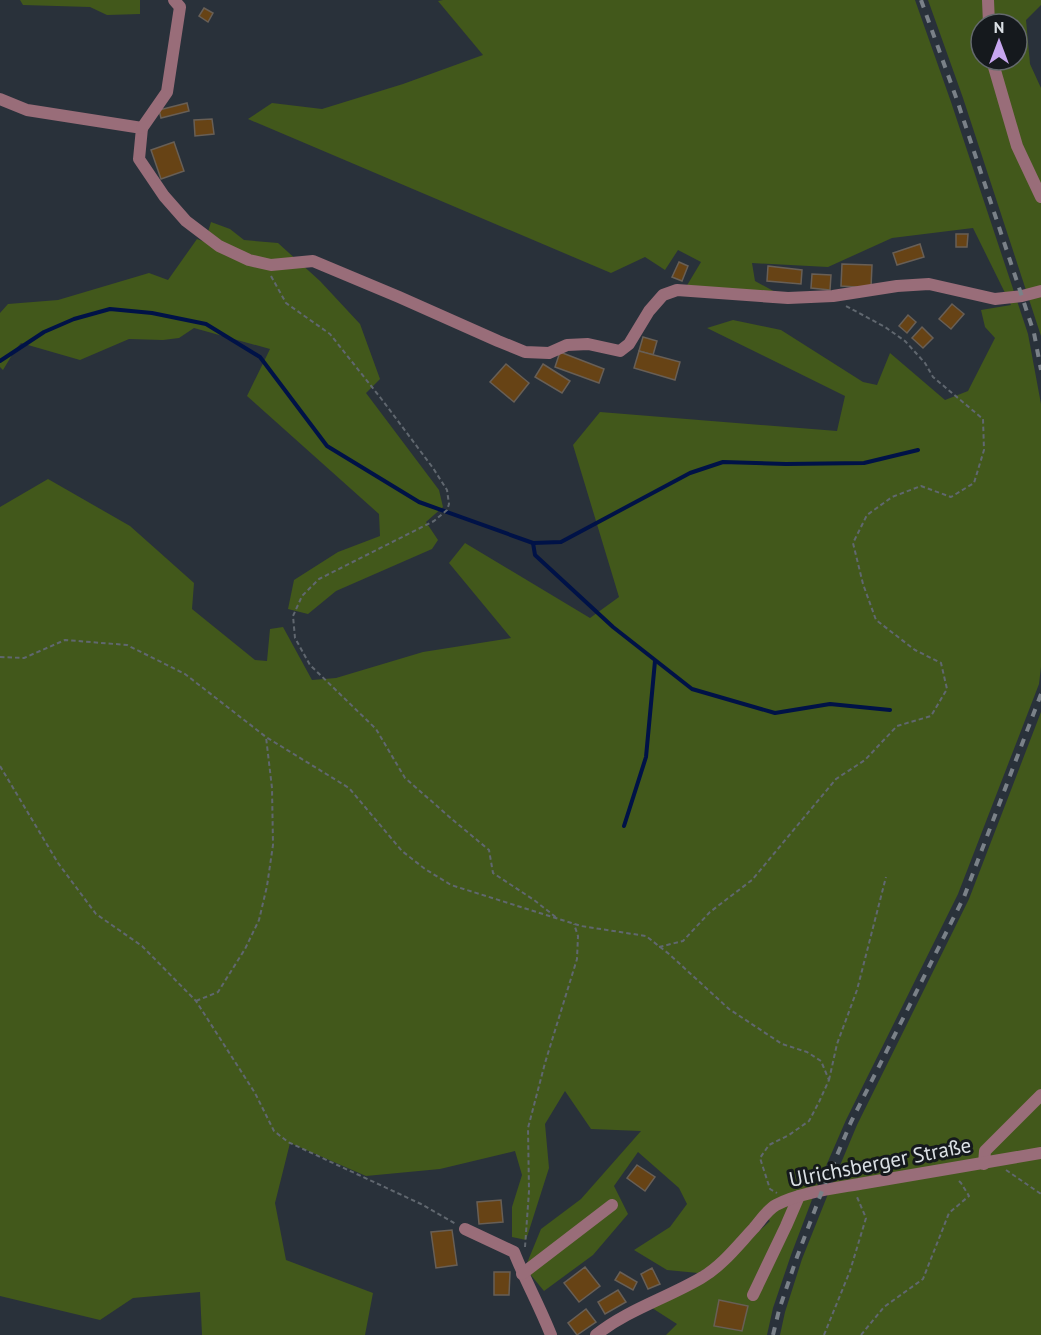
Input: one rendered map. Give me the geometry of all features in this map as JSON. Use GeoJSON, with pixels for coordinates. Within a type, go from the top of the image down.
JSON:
{"type":"FeatureCollection","features":[{"type":"Feature","properties":{"kind":"street"},"geometry":{"type":"LineString","coordinates":[[174,0],[180,7],[166,92],[142,128],[139,159],[164,196],[186,221],[219,246],[249,260],[271,265],[313,261],[525,352],[549,353],[567,345],[588,344],[620,351],[629,344],[649,311],[663,294],[677,290],[789,298],[929,284],[995,300],[1041,291]]}},
{"type":"Feature","properties":{"kind":"street"},"geometry":{"type":"LineString","coordinates":[[995,72],[1017,146],[1041,197]]}},
{"type":"Feature","properties":{"kind":"street"},"geometry":{"type":"LineString","coordinates":[[0,99],[27,110],[142,128]]}},
{"type":"Feature","properties":{"kind":"street","name":"Ulrichsberger Straße"},"geometry":{"type":"LineString","coordinates":[[597,1335],[613,1323],[702,1277],[720,1264],[768,1211],[786,1200],[852,1185],[989,1162],[985,1151],[1041,1095]]}},
{"type":"Feature","properties":{"kind":"street"},"geometry":{"type":"LineString","coordinates":[[989,1162],[1041,1153]]}},
{"type":"Feature","properties":{"kind":"street"},"geometry":{"type":"LineString","coordinates":[[753,1295],[799,1196]]}},
{"type":"Feature","properties":{"kind":"street"},"geometry":{"type":"LineString","coordinates":[[522,1274],[612,1205]]}},
{"type":"Feature","properties":{"kind":"street"},"geometry":{"type":"LineString","coordinates":[[465,1229],[514,1252],[551,1335]]}},
{"type":"Feature","properties":{"kind":"path"},"geometry":{"type":"LineString","coordinates":[[264,263],[286,303],[330,334],[383,401],[433,468],[447,490],[449,504],[447,510],[434,521],[319,579],[302,597],[293,616],[295,638],[310,665],[376,729],[405,778],[489,850],[493,873],[559,919]]}},
{"type":"Feature","properties":{"kind":"path"},"geometry":{"type":"LineString","coordinates":[[659,946],[683,941],[710,912],[752,880],[836,779],[865,760],[897,726],[931,716],[947,689],[941,663],[915,650],[876,620],[863,584],[853,543],[867,515],[892,497],[921,486],[951,497],[974,483],[984,450],[983,419],[933,377],[925,363],[905,341],[837,299],[837,295]]}},
{"type":"Feature","properties":{"kind":"path"},"geometry":{"type":"LineString","coordinates":[[0,657],[24,658],[65,640],[127,645],[185,674],[266,737],[349,788],[402,851],[425,869],[451,885],[574,924],[645,936],[669,954],[729,1009],[782,1044],[807,1052],[821,1061],[829,1080]]}},
{"type":"Feature","properties":{"kind":"path"},"geometry":{"type":"LineString","coordinates":[[196,1001],[218,992],[260,920],[273,845],[272,788],[266,737]]}},
{"type":"Feature","properties":{"kind":"path"},"geometry":{"type":"LineString","coordinates":[[0,766],[58,862],[96,914],[142,946],[196,1001],[255,1092],[274,1131],[288,1142],[421,1204],[465,1229]]}},
{"type":"Feature","properties":{"kind":"path"},"geometry":{"type":"LineString","coordinates":[[786,1200],[770,1189],[760,1158],[769,1144],[789,1135],[809,1121],[829,1080],[837,1044],[857,990],[886,877]]}},
{"type":"Feature","properties":{"kind":"path"},"geometry":{"type":"LineString","coordinates":[[524,1250],[529,1191],[528,1128],[577,959],[578,936],[574,924]]}},
{"type":"Feature","properties":{"kind":"path"},"geometry":{"type":"LineString","coordinates":[[989,1162],[1041,1194]]}},
{"type":"Feature","properties":{"kind":"path"},"geometry":{"type":"LineString","coordinates":[[861,1335],[884,1306],[923,1279],[949,1213],[969,1196],[961,1183],[943,1170]]}},
{"type":"Feature","properties":{"kind":"path"},"geometry":{"type":"LineString","coordinates":[[824,1335],[850,1271],[866,1218],[852,1185]]}},
{"type":"Feature","properties":{"kind":"green space"},"geometry":{"type":"Polygon","coordinates":[[[20,0],[140,0],[140,14],[107,15],[90,7],[23,5],[20,0]]]}},
{"type":"Feature","properties":{"kind":"green space"},"geometry":{"type":"Polygon","coordinates":[[[915,0],[1028,334],[1041,404],[1041,667],[1039,684],[958,894],[846,1120],[816,1189],[773,1308],[767,1335],[666,1335],[677,1324],[649,1306],[706,1280],[770,1221],[765,1216],[716,1262],[698,1273],[667,1270],[634,1250],[670,1227],[687,1204],[679,1188],[638,1152],[614,1186],[628,1214],[593,1255],[544,1291],[525,1268],[541,1229],[581,1199],[641,1131],[591,1129],[565,1091],[545,1124],[549,1168],[526,1240],[512,1237],[512,1207],[522,1175],[515,1151],[440,1169],[366,1176],[290,1143],[275,1203],[286,1260],[373,1293],[365,1335],[202,1335],[200,1292],[133,1298],[100,1320],[0,1296],[0,507],[48,479],[130,526],[194,583],[192,609],[255,660],[267,661],[270,629],[283,627],[312,680],[336,678],[423,652],[511,638],[449,563],[465,543],[590,618],[619,597],[573,445],[600,412],[837,431],[845,396],[707,328],[733,320],[781,330],[863,382],[877,385],[890,353],[945,400],[968,391],[995,338],[985,327],[981,310],[1011,305],[973,228],[892,238],[828,267],[752,263],[755,281],[788,299],[686,287],[701,262],[678,250],[665,270],[645,257],[611,273],[248,119],[272,103],[322,109],[403,84],[483,55],[438,1],[915,0]]]}},
{"type":"Feature","properties":{"kind":"green space"},"geometry":{"type":"Polygon","coordinates":[[[928,0],[1041,0],[1041,5],[1029,17],[1029,12],[969,12],[969,72],[1029,72],[1029,53],[1030,64],[1041,88],[1041,336],[963,98],[928,0]]]}},
{"type":"Feature","properties":{"kind":"green space"},"geometry":{"type":"Polygon","coordinates":[[[211,222],[230,229],[244,240],[278,243],[320,281],[360,324],[380,379],[366,393],[439,490],[443,507],[426,522],[438,540],[432,549],[336,591],[308,614],[288,609],[294,580],[338,552],[380,536],[379,514],[247,396],[270,349],[194,328],[179,338],[129,339],[80,360],[21,343],[3,370],[0,367],[0,313],[8,304],[58,300],[149,273],[168,280],[197,239],[205,242],[211,222]]]}},
{"type":"Feature","properties":{"kind":"green space"},"geometry":{"type":"Polygon","coordinates":[[[1041,712],[1041,1335],[780,1335],[802,1259],[828,1194],[857,1125],[969,899],[1041,712]]]}},
{"type":"Feature","properties":{"kind":"building"},"geometry":{"type":"Polygon","coordinates":[[[204,8],[213,13],[208,22],[199,16],[204,8]]]}},
{"type":"Feature","properties":{"kind":"building"},"geometry":{"type":"Polygon","coordinates":[[[187,103],[189,111],[161,118],[159,110],[187,103]]]}},
{"type":"Feature","properties":{"kind":"building"},"geometry":{"type":"Polygon","coordinates":[[[212,119],[214,134],[195,136],[194,120],[212,119]]]}},
{"type":"Feature","properties":{"kind":"building"},"geometry":{"type":"Polygon","coordinates":[[[174,142],[184,171],[161,179],[151,150],[174,142]]]}},
{"type":"Feature","properties":{"kind":"building"},"geometry":{"type":"Polygon","coordinates":[[[956,234],[968,234],[967,247],[956,247],[956,234]]]}},
{"type":"Feature","properties":{"kind":"building"},"geometry":{"type":"Polygon","coordinates":[[[920,244],[924,257],[897,265],[893,253],[920,244]]]}},
{"type":"Feature","properties":{"kind":"building"},"geometry":{"type":"Polygon","coordinates":[[[679,262],[688,266],[682,281],[672,277],[679,262]]]}},
{"type":"Feature","properties":{"kind":"building"},"geometry":{"type":"Polygon","coordinates":[[[842,264],[872,265],[871,288],[841,286],[842,264]]]}},
{"type":"Feature","properties":{"kind":"building"},"geometry":{"type":"Polygon","coordinates":[[[768,266],[802,270],[801,284],[767,281],[768,266]]]}},
{"type":"Feature","properties":{"kind":"building"},"geometry":{"type":"Polygon","coordinates":[[[812,274],[831,275],[830,290],[811,288],[812,274]]]}},
{"type":"Feature","properties":{"kind":"building"},"geometry":{"type":"Polygon","coordinates":[[[952,304],[964,314],[951,329],[939,319],[952,304]]]}},
{"type":"Feature","properties":{"kind":"building"},"geometry":{"type":"Polygon","coordinates":[[[908,315],[916,322],[907,333],[899,326],[908,315]]]}},
{"type":"Feature","properties":{"kind":"building"},"geometry":{"type":"Polygon","coordinates":[[[922,327],[933,338],[923,348],[912,338],[922,327]]]}},
{"type":"Feature","properties":{"kind":"building"},"geometry":{"type":"Polygon","coordinates":[[[643,337],[657,341],[653,355],[639,351],[643,337]]]}},
{"type":"Feature","properties":{"kind":"building"},"geometry":{"type":"Polygon","coordinates":[[[639,351],[680,362],[675,380],[634,368],[639,351]]]}},
{"type":"Feature","properties":{"kind":"building"},"geometry":{"type":"Polygon","coordinates":[[[560,352],[604,369],[599,383],[555,367],[560,352]]]}},
{"type":"Feature","properties":{"kind":"building"},"geometry":{"type":"Polygon","coordinates":[[[506,364],[529,383],[514,402],[490,382],[506,364]]]}},
{"type":"Feature","properties":{"kind":"building"},"geometry":{"type":"Polygon","coordinates":[[[543,364],[570,381],[562,393],[535,377],[543,364]]]}},
{"type":"Feature","properties":{"kind":"building"},"geometry":{"type":"Polygon","coordinates":[[[637,1165],[655,1177],[645,1191],[627,1178],[637,1165]]]}},
{"type":"Feature","properties":{"kind":"building"},"geometry":{"type":"Polygon","coordinates":[[[501,1200],[503,1222],[479,1224],[477,1202],[501,1200]]]}},
{"type":"Feature","properties":{"kind":"building"},"geometry":{"type":"Polygon","coordinates":[[[452,1230],[457,1265],[436,1268],[431,1232],[452,1230]]]}},
{"type":"Feature","properties":{"kind":"building"},"geometry":{"type":"Polygon","coordinates":[[[585,1267],[600,1286],[579,1302],[564,1283],[585,1267]]]}},
{"type":"Feature","properties":{"kind":"building"},"geometry":{"type":"Polygon","coordinates":[[[652,1268],[660,1284],[648,1289],[641,1274],[652,1268]]]}},
{"type":"Feature","properties":{"kind":"building"},"geometry":{"type":"Polygon","coordinates":[[[494,1272],[510,1272],[509,1295],[494,1295],[494,1272]]]}},
{"type":"Feature","properties":{"kind":"building"},"geometry":{"type":"Polygon","coordinates":[[[620,1272],[637,1282],[633,1290],[615,1280],[620,1272]]]}},
{"type":"Feature","properties":{"kind":"building"},"geometry":{"type":"Polygon","coordinates":[[[618,1290],[626,1302],[605,1314],[598,1302],[618,1290]]]}},
{"type":"Feature","properties":{"kind":"building"},"geometry":{"type":"Polygon","coordinates":[[[719,1300],[748,1306],[742,1331],[714,1326],[719,1300]]]}},
{"type":"Feature","properties":{"kind":"building"},"geometry":{"type":"Polygon","coordinates":[[[586,1309],[596,1322],[577,1335],[568,1323],[586,1309]]]}},
{"type":"Feature","properties":{"kind":"waterway"},"geometry":{"type":"LineString","coordinates":[[0,361],[44,332],[74,319],[110,309],[152,313],[206,324],[260,357],[327,446],[419,502],[533,543],[561,542],[690,473],[723,462],[864,463],[918,450]]}},
{"type":"Feature","properties":{"kind":"waterway"},"geometry":{"type":"LineString","coordinates":[[533,543],[535,555],[613,627],[692,689],[775,713],[830,704],[890,710]]}},
{"type":"Feature","properties":{"kind":"waterway"},"geometry":{"type":"LineString","coordinates":[[624,826],[646,757],[655,661]]}},
{"type":"Feature","properties":{"kind":"railway"},"geometry":{"type":"LineString","coordinates":[[921,0],[957,100],[1034,333],[1041,370]]}},
{"type":"Feature","properties":{"kind":"railway"},"geometry":{"type":"LineString","coordinates":[[773,1335],[797,1257],[822,1191],[851,1122],[964,897],[1041,694]]}}]}
